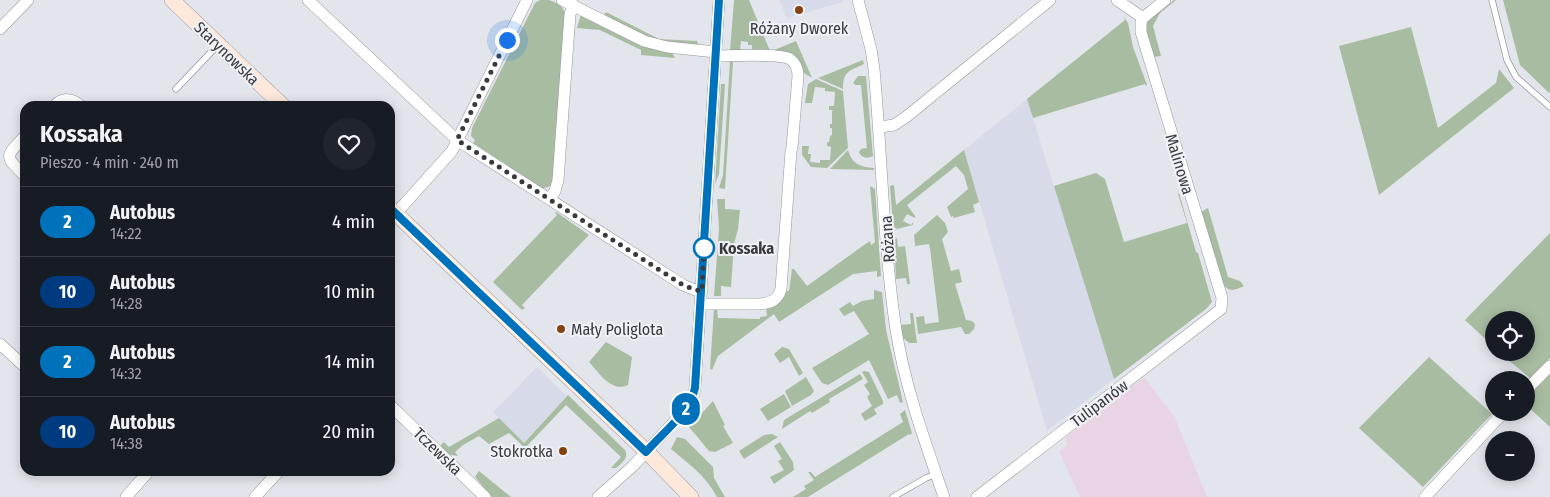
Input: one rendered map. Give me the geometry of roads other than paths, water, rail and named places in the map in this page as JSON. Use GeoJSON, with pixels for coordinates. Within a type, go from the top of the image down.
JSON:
{"type":"FeatureCollection","features":[{"type":"Feature","properties":{"kind":"street"},"geometry":{"type":"LineString","coordinates":[[0,30],[28,0]]}},
{"type":"Feature","properties":{"kind":"street","name":"Starynowska"},"geometry":{"type":"LineString","coordinates":[[172,0],[278,101]]}},
{"type":"Feature","properties":{"kind":"street"},"geometry":{"type":"LineString","coordinates":[[308,0],[457,140],[683,285],[702,291]]}},
{"type":"Feature","properties":{"kind":"street"},"geometry":{"type":"LineString","coordinates":[[395,210],[447,158],[527,0]]}},
{"type":"Feature","properties":{"kind":"street"},"geometry":{"type":"LineString","coordinates":[[562,0],[644,41],[667,47],[716,54],[786,58],[791,60],[798,69],[779,296],[767,303],[760,304],[701,304]]}},
{"type":"Feature","properties":{"kind":"street"},"geometry":{"type":"LineString","coordinates":[[598,497],[633,466],[686,409],[694,394],[697,375],[720,0]]}},
{"type":"Feature","properties":{"kind":"street","name":"Różana"},"geometry":{"type":"LineString","coordinates":[[858,0],[871,49],[880,127],[887,235],[896,329],[913,404],[944,497]]}},
{"type":"Feature","properties":{"kind":"street"},"geometry":{"type":"LineString","coordinates":[[880,127],[894,125],[906,117],[1050,0]]}},
{"type":"Feature","properties":{"kind":"street"},"geometry":{"type":"LineString","coordinates":[[1117,0],[1143,18],[1165,0]]}},
{"type":"Feature","properties":{"kind":"street"},"geometry":{"type":"LineString","coordinates":[[550,198],[555,191],[558,180],[570,14],[574,5]]}},
{"type":"Feature","properties":{"kind":"street","name":"Malinowa"},"geometry":{"type":"LineString","coordinates":[[1143,18],[1140,22],[1141,32],[1222,298],[1221,309]]}},
{"type":"Feature","properties":{"kind":"street"},"geometry":{"type":"LineString","coordinates":[[62,101],[70,99],[75,101]]}},
{"type":"Feature","properties":{"kind":"street"},"geometry":{"type":"LineString","coordinates":[[20,141],[10,152],[9,157],[11,163],[20,171]]}},
{"type":"Feature","properties":{"kind":"street"},"geometry":{"type":"LineString","coordinates":[[395,216],[646,452],[691,497]]}},
{"type":"Feature","properties":{"kind":"street","name":"Tulipanów"},"geometry":{"type":"LineString","coordinates":[[977,497],[1221,309]]}},
{"type":"Feature","properties":{"kind":"street"},"geometry":{"type":"LineString","coordinates":[[0,344],[20,360]]}},
{"type":"Feature","properties":{"kind":"street"},"geometry":{"type":"LineString","coordinates":[[1535,381],[1550,366]]}},
{"type":"Feature","properties":{"kind":"street","name":"Tczewska"},"geometry":{"type":"LineString","coordinates":[[395,410],[485,497]]}},
{"type":"Feature","properties":{"kind":"street"},"geometry":{"type":"LineString","coordinates":[[1425,497],[1496,421]]}},
{"type":"Feature","properties":{"kind":"street"},"geometry":{"type":"LineString","coordinates":[[126,497],[141,476]]}},
{"type":"Feature","properties":{"kind":"street"},"geometry":{"type":"LineString","coordinates":[[255,497],[274,476]]}},
{"type":"Feature","properties":{"kind":"lane"},"geometry":{"type":"LineString","coordinates":[[1492,0],[1507,60],[1516,77],[1550,107]]}},
{"type":"Feature","properties":{"kind":"lane"},"geometry":{"type":"LineString","coordinates":[[176,89],[214,49]]}},
{"type":"Feature","properties":{"kind":"lane"},"geometry":{"type":"LineString","coordinates":[[894,497],[936,474]]}},
{"type":"Feature","properties":{"kind":"place","name":"Różany Dworek"},"geometry":{"type":"Point","coordinates":[799,10]}},
{"type":"Feature","properties":{"kind":"place","name":"Kossaka"},"geometry":{"type":"Point","coordinates":[704,248]}},
{"type":"Feature","properties":{"kind":"place","name":"Mały Poliglota"},"geometry":{"type":"Point","coordinates":[561,329]}},
{"type":"Feature","properties":{"kind":"place","name":"Stokrotka"},"geometry":{"type":"Point","coordinates":[563,451]}}]}
